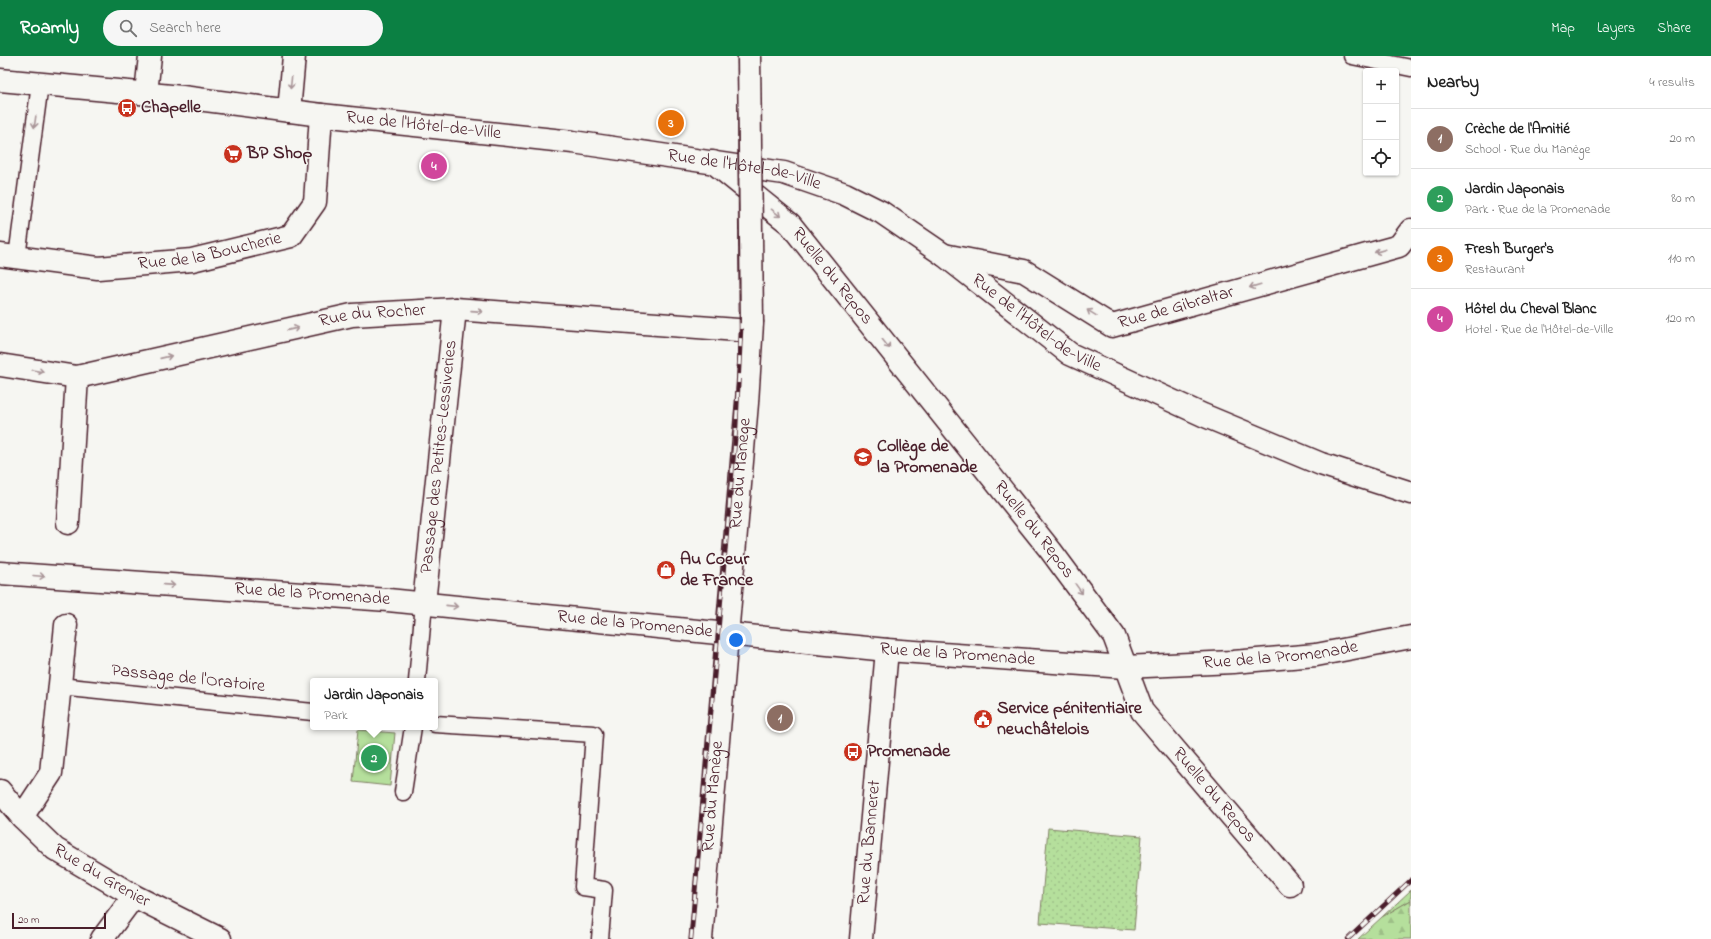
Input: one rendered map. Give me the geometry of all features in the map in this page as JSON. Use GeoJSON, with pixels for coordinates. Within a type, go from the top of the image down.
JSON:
{"type":"FeatureCollection","features":[{"type":"Feature","properties":{"kind":"street"},"geometry":{"type":"LineString","coordinates":[[146,93],[150,56]]}},
{"type":"Feature","properties":{"kind":"street"},"geometry":{"type":"LineString","coordinates":[[289,111],[294,56]]}},
{"type":"Feature","properties":{"kind":"street","name":"Rue du Manège"},"geometry":{"type":"LineString","coordinates":[[701,939],[747,403],[751,327],[749,56]]}},
{"type":"Feature","properties":{"kind":"street","name":"Rue de l'Hôtel-de-Ville"},"geometry":{"type":"LineString","coordinates":[[0,80],[146,93],[321,115],[573,142],[784,173],[844,194],[881,212],[944,255],[1070,354],[1203,415],[1321,464],[1411,493]]}},
{"type":"Feature","properties":{"kind":"street","name":"Rue de la Boucherie"},"geometry":{"type":"LineString","coordinates":[[8,256],[98,268],[192,260],[291,236],[315,202],[321,115]]}},
{"type":"Feature","properties":{"kind":"street","name":"Ruelle du Repos"},"geometry":{"type":"LineString","coordinates":[[713,162],[790,224],[1051,551],[1114,636],[1142,711],[1290,885]]}},
{"type":"Feature","properties":{"kind":"street","name":"Rue de Gibraltar"},"geometry":{"type":"LineString","coordinates":[[944,255],[1024,271],[1112,326],[1399,246],[1411,230]]}},
{"type":"Feature","properties":{"kind":"street","name":"Rue du Rocher"},"geometry":{"type":"LineString","coordinates":[[0,365],[77,377],[352,315],[455,309],[751,327]]}},
{"type":"Feature","properties":{"kind":"street","name":"Passage des Petites-Lessiveries"},"geometry":{"type":"LineString","coordinates":[[424,603],[455,309]]}},
{"type":"Feature","properties":{"kind":"street"},"geometry":{"type":"LineString","coordinates":[[68,523],[77,377]]}},
{"type":"Feature","properties":{"kind":"street","name":"Rue de la Promenade"},"geometry":{"type":"LineString","coordinates":[[0,573],[424,603],[888,650],[1125,667],[1233,662],[1316,655],[1411,637]]}},
{"type":"Feature","properties":{"kind":"street"},"geometry":{"type":"LineString","coordinates":[[22,817],[51,773],[66,624]]}},
{"type":"Feature","properties":{"kind":"street","name":"Rue du Banneret"},"geometry":{"type":"LineString","coordinates":[[861,939],[888,650]]}},
{"type":"Feature","properties":{"kind":"street","name":"Rue du Grenier"},"geometry":{"type":"LineString","coordinates":[[0,792],[22,817],[56,849],[134,896],[220,939]]}},
{"type":"Feature","properties":{"kind":"street"},"geometry":{"type":"LineString","coordinates":[[102,939],[134,896]]}},
{"type":"Feature","properties":{"kind":"lane"},"geometry":{"type":"LineString","coordinates":[[1352,56],[1411,68]]}},
{"type":"Feature","properties":{"kind":"lane"},"geometry":{"type":"LineString","coordinates":[[8,256],[40,84]]}},
{"type":"Feature","properties":{"kind":"lane"},"geometry":{"type":"LineString","coordinates":[[417,678],[424,603]]}},
{"type":"Feature","properties":{"kind":"lane","name":"Passage de l'Oratoire"},"geometry":{"type":"LineString","coordinates":[[59,686],[310,712]]}},
{"type":"Feature","properties":{"kind":"lane"},"geometry":{"type":"LineString","coordinates":[[438,724],[594,734],[583,887],[604,890],[600,939]]}},
{"type":"Feature","properties":{"kind":"lane"},"geometry":{"type":"LineString","coordinates":[[403,792],[413,730]]}},
{"type":"Feature","properties":{"kind":"green space"},"geometry":{"type":"Polygon","coordinates":[[[358,730],[395,733],[390,786],[353,782],[358,730]]]}},
{"type":"Feature","properties":{"kind":"green space"},"geometry":{"type":"Polygon","coordinates":[[[1048,828],[1142,836],[1134,930],[1040,923],[1048,828]]]}},
{"type":"Feature","properties":{"kind":"green space"},"geometry":{"type":"Polygon","coordinates":[[[1411,890],[1411,900],[1382,917],[1411,890]]]}},
{"type":"Feature","properties":{"kind":"green space"},"geometry":{"type":"Polygon","coordinates":[[[1411,900],[1411,939],[1358,939],[1382,917],[1411,900]]]}},
{"type":"Feature","properties":{"kind":"railway"},"geometry":{"type":"LineString","coordinates":[[691,939],[736,429],[741,330],[739,56]]}},
{"type":"Feature","properties":{"kind":"railway"},"geometry":{"type":"LineString","coordinates":[[1348,939],[1411,880]]}},
{"type":"Feature","properties":{"kind":"place","name":"Chapelle"},"geometry":{"type":"Point","coordinates":[127,108]}},
{"type":"Feature","properties":{"kind":"place","name":"Fresh Burger's"},"geometry":{"type":"Point","coordinates":[671,123]}},
{"type":"Feature","properties":{"kind":"place","name":"BP Shop"},"geometry":{"type":"Point","coordinates":[233,154]}},
{"type":"Feature","properties":{"kind":"place","name":"Hôtel du Cheval Blanc"},"geometry":{"type":"Point","coordinates":[434,166]}},
{"type":"Feature","properties":{"kind":"place","name":"Collège de la Promenade"},"geometry":{"type":"Point","coordinates":[863,457]}},
{"type":"Feature","properties":{"kind":"place","name":"Au Coeur de France"},"geometry":{"type":"Point","coordinates":[666,570]}},
{"type":"Feature","properties":{"kind":"place","name":"Crèche de l'Amitié"},"geometry":{"type":"Point","coordinates":[780,718]}},
{"type":"Feature","properties":{"kind":"place","name":"Service pénitentiaire neuchâtelois"},"geometry":{"type":"Point","coordinates":[983,719]}},
{"type":"Feature","properties":{"kind":"place","name":"Promenade"},"geometry":{"type":"Point","coordinates":[853,752]}},
{"type":"Feature","properties":{"kind":"place","name":"Jardin Japonais"},"geometry":{"type":"Point","coordinates":[374,758]}}]}
